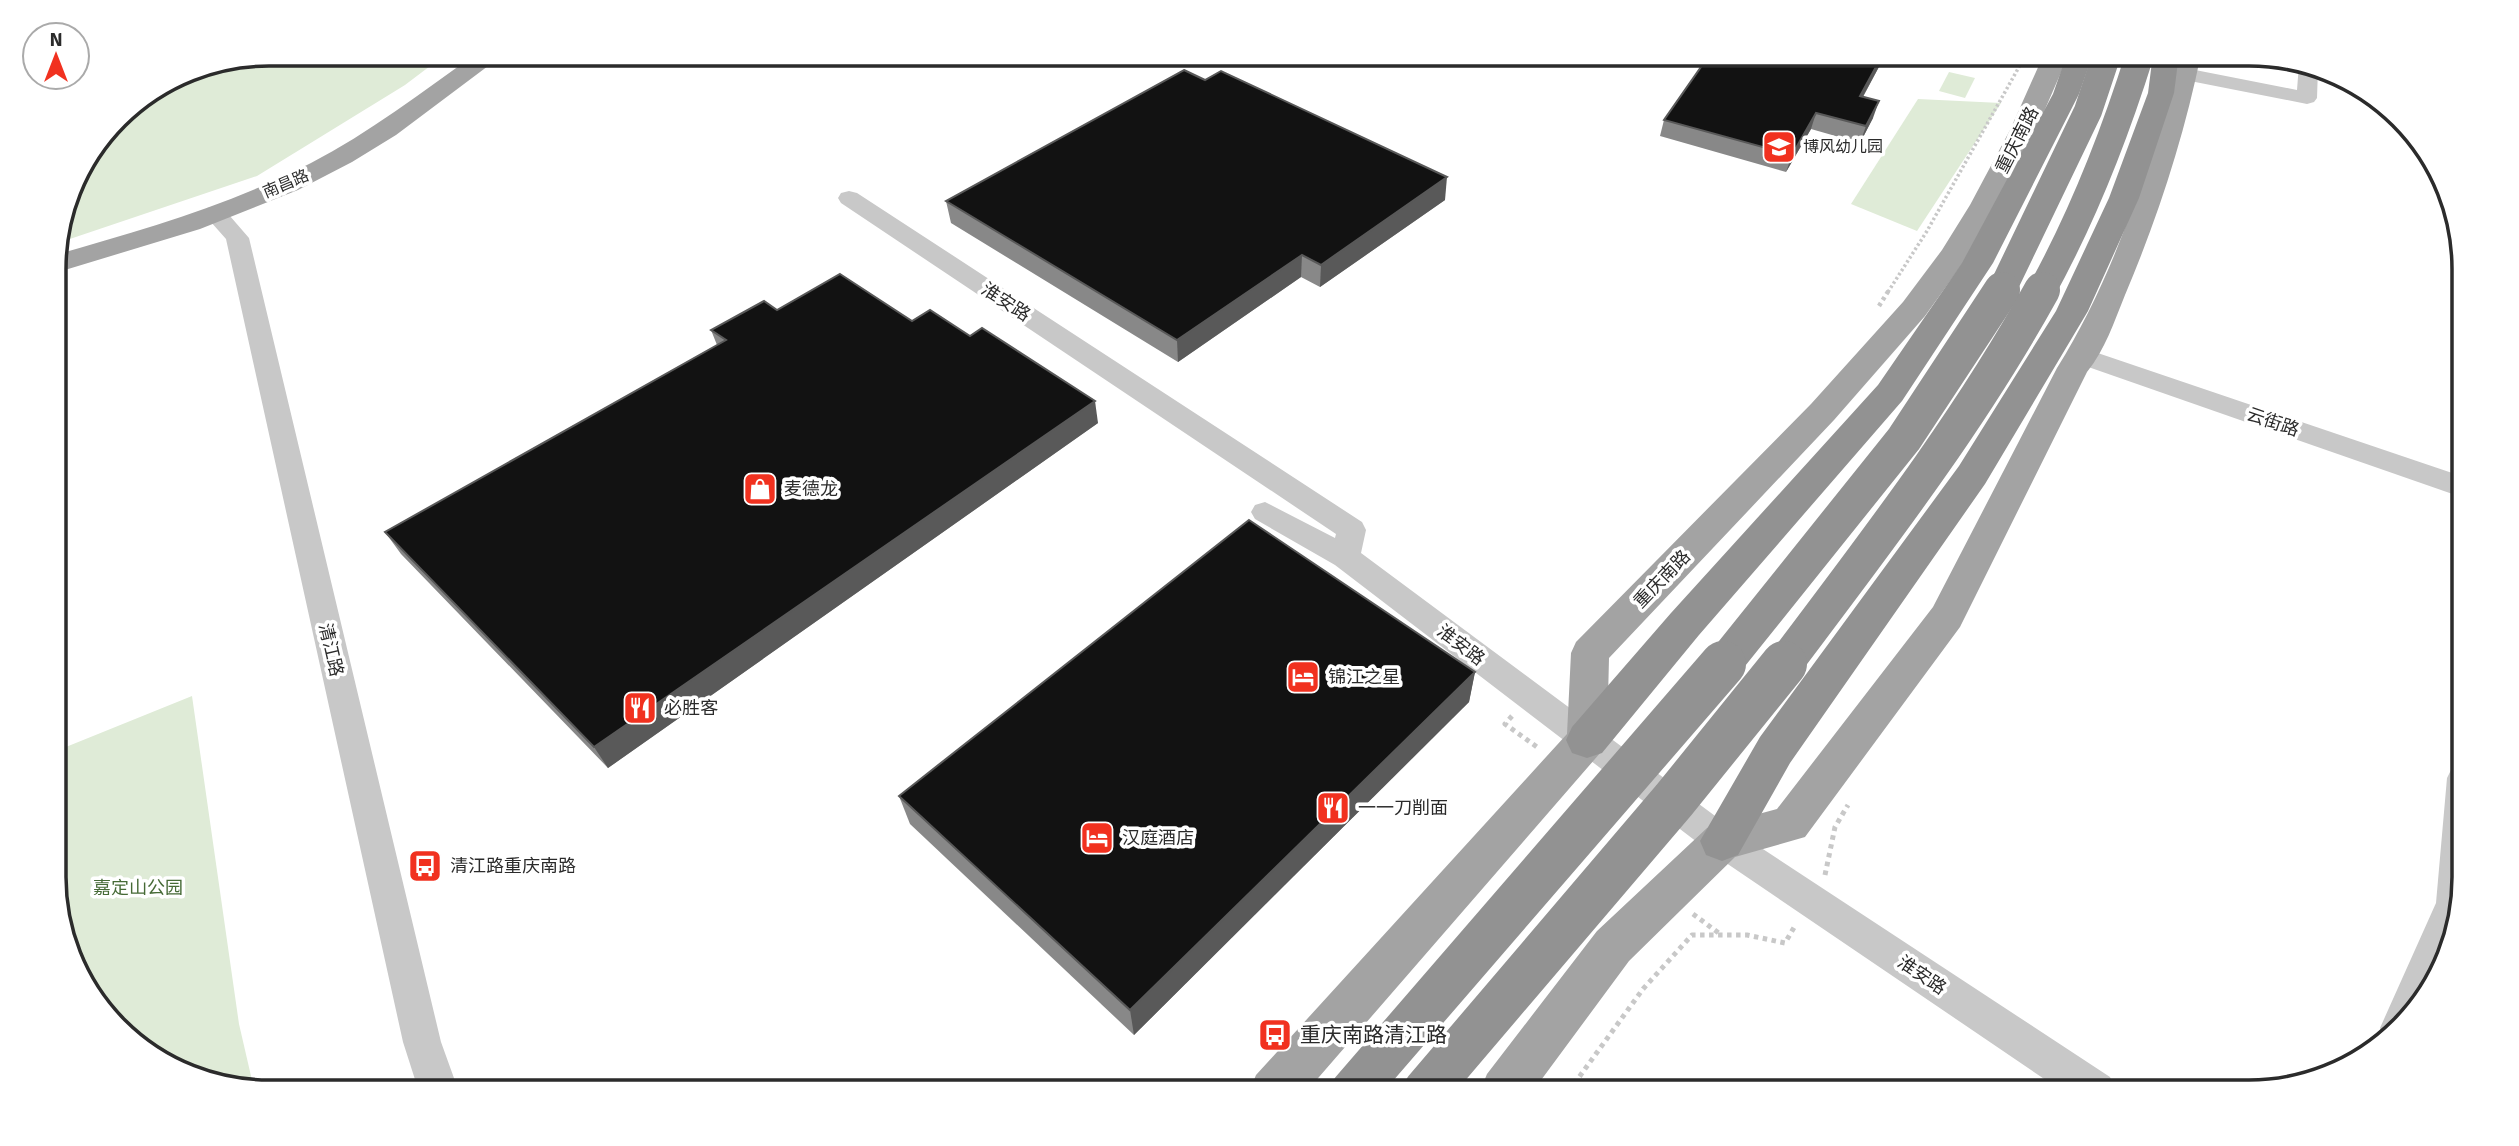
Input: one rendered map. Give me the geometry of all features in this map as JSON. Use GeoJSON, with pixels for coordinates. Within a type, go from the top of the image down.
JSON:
{"type":"FeatureCollection","features":[{"type":"Feature","properties":{"kind":"highway"},"geometry":{"type":"LineString","coordinates":[[1587,740],[1685,624],[1889,393],[1977,262],[2066,94],[2075,67]]}},
{"type":"Feature","properties":{"kind":"highway"},"geometry":{"type":"LineString","coordinates":[[1363,1079],[1715,675],[1904,439],[2007,283],[2083,122],[2102,67]]}},
{"type":"Feature","properties":{"kind":"highway"},"geometry":{"type":"LineString","coordinates":[[1436,1079],[1755,702],[1938,459],[2041,295],[2098,175],[2120,119],[2136,67]]}},
{"type":"Feature","properties":{"kind":"highway"},"geometry":{"type":"LineString","coordinates":[[1722,841],[1775,750],[1972,475],[2072,311],[2124,198],[2161,93],[2176,67]]}},
{"type":"Feature","properties":{"kind":"main road","name":"南昌路"},"geometry":{"type":"LineString","coordinates":[[67,260],[215,214],[318,170],[360,147],[474,67]]}},
{"type":"Feature","properties":{"kind":"main road","name":"重庆南路"},"geometry":{"type":"LineString","coordinates":[[1587,740],[1590,653],[1855,379],[1908,317],[1956,251],[2028,122],[2051,67]]}},
{"type":"Feature","properties":{"kind":"main road"},"geometry":{"type":"LineString","coordinates":[[1513,1079],[1614,946],[1722,841],[1790,824],[1947,617],[2073,368],[2083,356],[2129,256],[2161,166],[2179,67]]}},
{"type":"Feature","properties":{"kind":"main road"},"geometry":{"type":"LineString","coordinates":[[1283,1079],[1587,740]]}},
{"type":"Feature","properties":{"kind":"street"},"geometry":{"type":"LineString","coordinates":[[2200,67],[2307,99],[2308,75]]}},
{"type":"Feature","properties":{"kind":"street","name":"淮安路"},"geometry":{"type":"LineString","coordinates":[[849,198],[1352,530],[1345,556],[1587,740],[1722,841],[2078,1079]]}},
{"type":"Feature","properties":{"kind":"street","name":"清江路"},"geometry":{"type":"LineString","coordinates":[[215,214],[237,238],[422,1042],[435,1080]]}},
{"type":"Feature","properties":{"kind":"street","name":"云街路"},"geometry":{"type":"LineString","coordinates":[[2083,356],[2452,484]]}},
{"type":"Feature","properties":{"kind":"street"},"geometry":{"type":"LineString","coordinates":[[1265,512],[1345,556]]}},
{"type":"Feature","properties":{"kind":"street"},"geometry":{"type":"LineString","coordinates":[[2412,998],[2449,913]]}},
{"type":"Feature","properties":{"kind":"green space"},"geometry":{"type":"Polygon","coordinates":[[[256,67],[429,67],[405,85],[257,176],[69,239],[73,217],[87,179],[108,146],[136,117],[157,101],[192,82],[230,70],[256,67]]]}},
{"type":"Feature","properties":{"kind":"green space"},"geometry":{"type":"Polygon","coordinates":[[[1949,72],[1975,78],[1965,98],[1939,91],[1949,72]]]}},
{"type":"Feature","properties":{"kind":"green space"},"geometry":{"type":"Polygon","coordinates":[[[1918,99],[2001,103],[1917,231],[1851,204],[1918,99]]]}},
{"type":"Feature","properties":{"kind":"green space","name":"嘉定山公园"},"geometry":{"type":"Polygon","coordinates":[[[192,696],[239,1024],[252,1078],[217,1073],[192,1064],[146,1038],[108,1000],[94,978],[73,929],[68,903],[67,747],[192,696]]]}},
{"type":"Feature","properties":{"kind":"building"},"geometry":{"type":"Polygon","coordinates":[[[1701,67],[1876,67],[1860,96],[1879,101],[1866,126],[1816,113],[1792,155],[1664,120],[1701,67]]]}},
{"type":"Feature","properties":{"kind":"building"},"geometry":{"type":"Polygon","coordinates":[[[1184,70],[1205,80],[1221,71],[1447,177],[1321,265],[1302,255],[1177,340],[946,201],[1184,70]]]}},
{"type":"Feature","properties":{"kind":"building","name":"麦德龙"},"geometry":{"type":"Polygon","coordinates":[[[840,274],[912,321],[930,310],[970,336],[982,328],[1095,401],[594,747],[385,532],[726,340],[711,330],[764,301],[777,310],[840,274]]]}},
{"type":"Feature","properties":{"kind":"building"},"geometry":{"type":"Polygon","coordinates":[[[1249,520],[1475,672],[1130,1010],[899,796],[1249,520]]]}},
{"type":"Feature","properties":{"kind":"place","name":"博风幼儿园"},"geometry":{"type":"Point","coordinates":[1779,147]}},
{"type":"Feature","properties":{"kind":"place","name":"麦德龙"},"geometry":{"type":"Point","coordinates":[760,489]}},
{"type":"Feature","properties":{"kind":"place","name":"锦江之星"},"geometry":{"type":"Point","coordinates":[1303,677]}},
{"type":"Feature","properties":{"kind":"place","name":"必胜客"},"geometry":{"type":"Point","coordinates":[640,708]}},
{"type":"Feature","properties":{"kind":"place","name":"一一刀削面"},"geometry":{"type":"Point","coordinates":[1333,808]}},
{"type":"Feature","properties":{"kind":"place","name":"汉庭酒店"},"geometry":{"type":"Point","coordinates":[1097,838]}},
{"type":"Feature","properties":{"kind":"place","name":"清江路重庆南路"},"geometry":{"type":"Point","coordinates":[425,866]}},
{"type":"Feature","properties":{"kind":"place","name":"重庆南路清江路"},"geometry":{"type":"Point","coordinates":[1275,1035]}}]}
